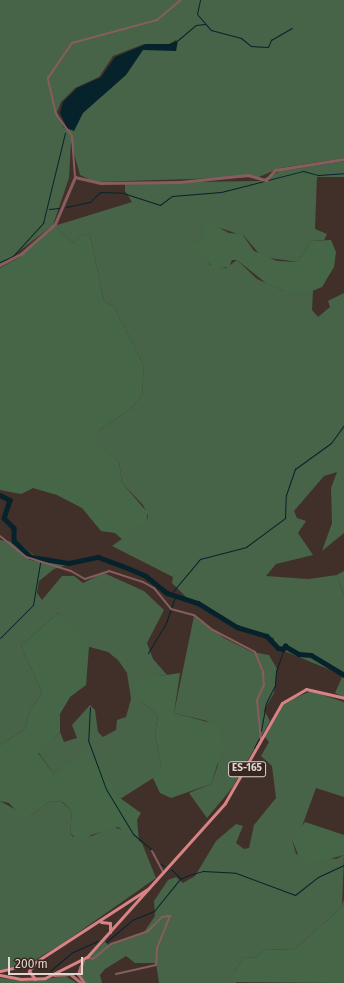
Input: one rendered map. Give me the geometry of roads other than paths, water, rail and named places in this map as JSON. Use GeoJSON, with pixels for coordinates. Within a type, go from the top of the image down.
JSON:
{"type":"FeatureCollection","features":[{"type":"Feature","properties":{"kind":"main road","name":"ES-165"},"geometry":{"type":"LineString","coordinates":[[110,932],[158,880],[229,797],[282,703],[295,692],[318,689],[344,698]]}},
{"type":"Feature","properties":{"kind":"main road","name":"ES-165"},"geometry":{"type":"LineString","coordinates":[[94,925],[135,900],[158,880]]}},
{"type":"Feature","properties":{"kind":"main road"},"geometry":{"type":"LineString","coordinates":[[0,971],[34,963],[94,925],[107,921],[110,932],[87,957],[54,975]]}},
{"type":"Feature","properties":{"kind":"main road"},"geometry":{"type":"LineString","coordinates":[[83,960],[78,974],[83,983]]}},
{"type":"Feature","properties":{"kind":"main road"},"geometry":{"type":"LineString","coordinates":[[34,963],[29,971],[36,979]]}},
{"type":"Feature","properties":{"kind":"main road"},"geometry":{"type":"LineString","coordinates":[[0,975],[36,979],[54,975],[70,974],[83,983]]}},
{"type":"Feature","properties":{"kind":"street"},"geometry":{"type":"LineString","coordinates":[[0,266],[21,254],[55,224],[75,176],[72,136],[56,114],[48,78],[72,42],[157,20],[181,0]]}},
{"type":"Feature","properties":{"kind":"street"},"geometry":{"type":"LineString","coordinates":[[75,176],[101,183],[180,182],[248,175],[266,180],[275,170],[344,159]]}},
{"type":"Feature","properties":{"kind":"street"},"geometry":{"type":"LineString","coordinates":[[0,536],[26,556],[71,571],[85,579],[108,571],[143,582],[154,588],[172,609],[194,615],[211,630],[255,652],[264,677],[257,700],[261,741]]}},
{"type":"Feature","properties":{"kind":"street"},"geometry":{"type":"LineString","coordinates":[[152,851],[164,872]]}},
{"type":"Feature","properties":{"kind":"street"},"geometry":{"type":"LineString","coordinates":[[87,957],[93,959],[111,944],[148,931],[162,917],[170,916],[157,948],[156,965],[116,974]]}},
{"type":"Feature","properties":{"kind":"water"},"geometry":{"type":"Polygon","coordinates":[[[178,40],[176,51],[143,50],[126,75],[83,113],[74,131],[67,128],[60,113],[63,102],[77,88],[101,77],[115,57],[146,44],[171,44],[178,40]]]}},
{"type":"Feature","properties":{"kind":"waterway"},"geometry":{"type":"LineString","coordinates":[[200,0],[197,14],[211,30],[241,38],[251,46],[268,47],[271,40],[292,28]]}},
{"type":"Feature","properties":{"kind":"waterway"},"geometry":{"type":"LineString","coordinates":[[178,40],[196,25],[205,24]]}},
{"type":"Feature","properties":{"kind":"waterway"},"geometry":{"type":"LineString","coordinates":[[167,45],[175,42]]}},
{"type":"Feature","properties":{"kind":"waterway"},"geometry":{"type":"LineString","coordinates":[[136,50],[141,47]]}},
{"type":"Feature","properties":{"kind":"waterway"},"geometry":{"type":"LineString","coordinates":[[0,262],[13,256],[43,223],[65,133]]}},
{"type":"Feature","properties":{"kind":"waterway"},"geometry":{"type":"LineString","coordinates":[[66,207],[90,202],[100,192],[123,193],[160,205],[172,196],[221,192],[303,171],[318,175],[344,173]]}},
{"type":"Feature","properties":{"kind":"waterway"},"geometry":{"type":"LineString","coordinates":[[49,209],[59,208]]}},
{"type":"Feature","properties":{"kind":"waterway"},"geometry":{"type":"LineString","coordinates":[[170,595],[200,559],[246,547],[285,518],[286,495],[295,469],[331,443],[344,425]]}},
{"type":"Feature","properties":{"kind":"waterway"},"geometry":{"type":"LineString","coordinates":[[0,495],[10,500],[4,518],[14,528],[14,541],[31,557],[69,563],[98,557],[123,566],[146,576],[167,593],[198,603],[237,627],[267,636],[278,648],[283,649],[285,646],[299,654],[311,655],[344,675]]}},
{"type":"Feature","properties":{"kind":"waterway"},"geometry":{"type":"LineString","coordinates":[[0,638],[33,605],[40,563]]}},
{"type":"Feature","properties":{"kind":"waterway"},"geometry":{"type":"LineString","coordinates":[[148,653],[166,623],[175,597]]}},
{"type":"Feature","properties":{"kind":"waterway"},"geometry":{"type":"LineString","coordinates":[[261,731],[266,703],[275,685],[276,671],[285,646]]}},
{"type":"Feature","properties":{"kind":"waterway"},"geometry":{"type":"LineString","coordinates":[[90,707],[88,740],[106,789],[133,834],[153,851]]}},
{"type":"Feature","properties":{"kind":"waterway"},"geometry":{"type":"LineString","coordinates":[[254,748],[259,738]]}},
{"type":"Feature","properties":{"kind":"waterway"},"geometry":{"type":"LineString","coordinates":[[159,863],[164,866]]}},
{"type":"Feature","properties":{"kind":"waterway"},"geometry":{"type":"LineString","coordinates":[[106,942],[132,920],[154,911],[180,879],[189,875],[203,871],[236,873],[295,895],[318,877],[344,865]]}},
{"type":"Feature","properties":{"kind":"waterway"},"geometry":{"type":"LineString","coordinates":[[171,869],[180,878]]}},
{"type":"Feature","properties":{"kind":"waterway"},"geometry":{"type":"LineString","coordinates":[[50,971],[73,952],[98,941]]}}]}
